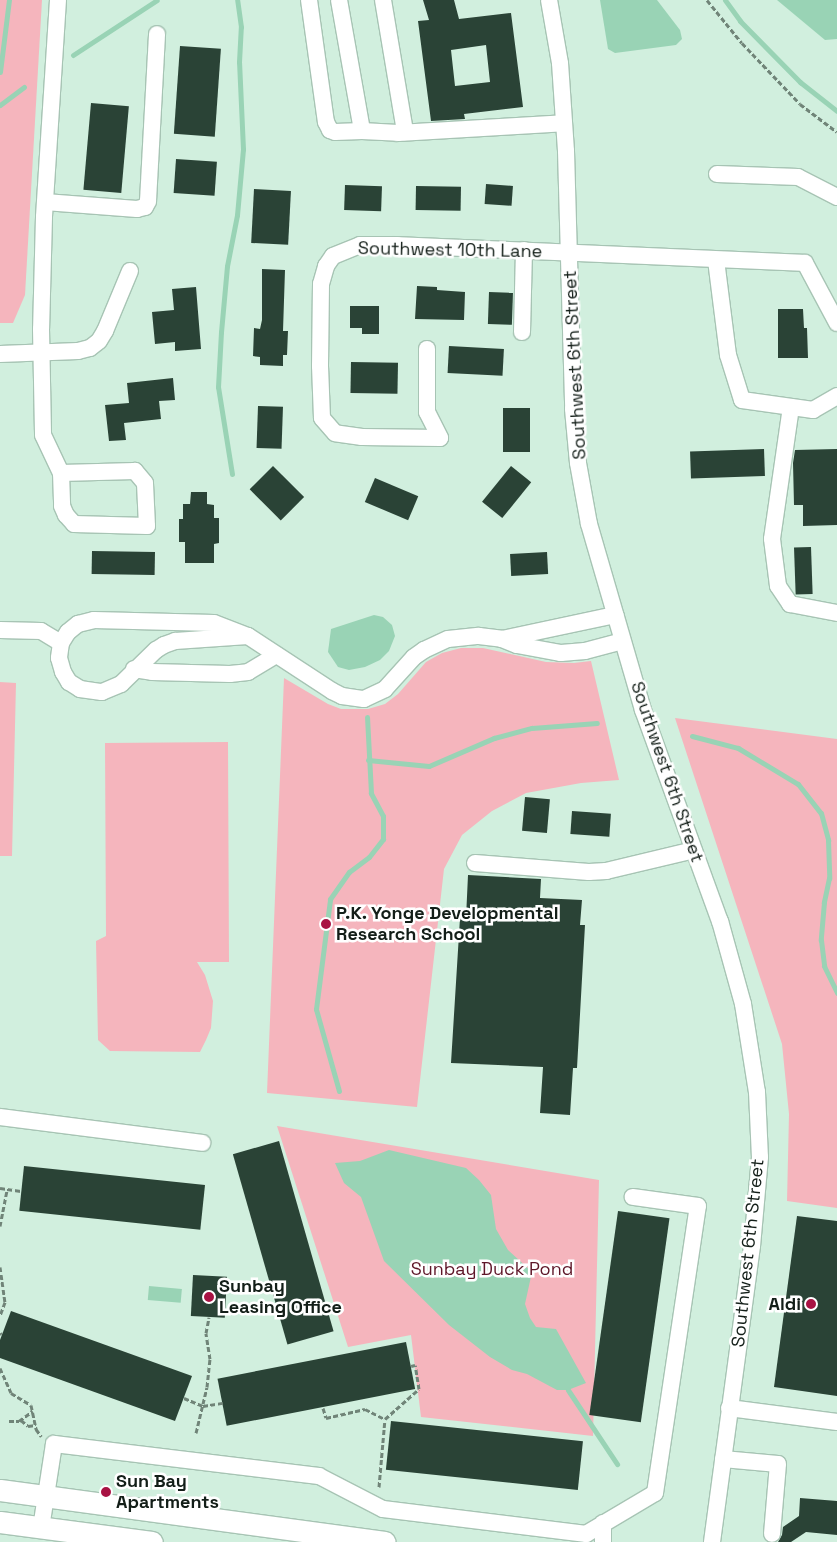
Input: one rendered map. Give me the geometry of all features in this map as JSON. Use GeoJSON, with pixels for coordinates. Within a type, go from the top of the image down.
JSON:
{"type":"FeatureCollection","features":[{"type":"Feature","properties":{"kind":"main road"},"geometry":{"type":"LineString","coordinates":[[0,1490],[384,1542]]}},
{"type":"Feature","properties":{"kind":"main road"},"geometry":{"type":"LineString","coordinates":[[0,1522],[152,1542]]}},
{"type":"Feature","properties":{"kind":"street"},"geometry":{"type":"LineString","coordinates":[[58,0],[45,202],[41,354],[43,435],[61,473],[62,506],[66,515],[74,524],[147,526],[145,483],[135,471],[61,473]]}},
{"type":"Feature","properties":{"kind":"street"},"geometry":{"type":"LineString","coordinates":[[309,0],[326,122],[330,130],[335,132],[405,132],[564,123]]}},
{"type":"Feature","properties":{"kind":"street"},"geometry":{"type":"LineString","coordinates":[[339,0],[362,131]]}},
{"type":"Feature","properties":{"kind":"street"},"geometry":{"type":"LineString","coordinates":[[383,0],[405,132]]}},
{"type":"Feature","properties":{"kind":"street","name":"Southwest 6th Street"},"geometry":{"type":"LineString","coordinates":[[549,0],[560,63],[564,123],[570,252],[573,409],[578,463],[589,524],[643,710],[720,921],[743,1004],[757,1092],[760,1157],[753,1236],[712,1542]]}},
{"type":"Feature","properties":{"kind":"street"},"geometry":{"type":"LineString","coordinates":[[45,202],[137,209],[145,207],[148,201],[157,34]]}},
{"type":"Feature","properties":{"kind":"street"},"geometry":{"type":"LineString","coordinates":[[717,174],[798,177],[837,197]]}},
{"type":"Feature","properties":{"kind":"street","name":"Southwest 10th Lane"},"geometry":{"type":"LineString","coordinates":[[427,349],[427,412],[440,438],[362,437],[335,433],[322,418],[321,284],[326,266],[333,256],[360,245],[524,250],[805,263],[837,323]]}},
{"type":"Feature","properties":{"kind":"street"},"geometry":{"type":"LineString","coordinates":[[522,332],[524,250]]}},
{"type":"Feature","properties":{"kind":"street"},"geometry":{"type":"LineString","coordinates":[[716,260],[728,355],[742,400],[813,410],[837,396]]}},
{"type":"Feature","properties":{"kind":"street"},"geometry":{"type":"LineString","coordinates":[[0,354],[41,354],[78,351],[90,348],[99,341],[106,331],[130,271]]}},
{"type":"Feature","properties":{"kind":"street"},"geometry":{"type":"LineString","coordinates":[[791,407],[772,539],[778,586],[790,604],[837,613]]}},
{"type":"Feature","properties":{"kind":"street"},"geometry":{"type":"LineString","coordinates":[[248,636],[175,641],[156,650],[134,669],[121,684],[102,692],[80,689],[69,682],[63,672],[59,658],[61,643],[68,632],[78,624],[94,620],[214,622],[248,636],[332,692],[342,696],[364,699],[385,689],[414,657],[436,644],[461,637],[502,639],[615,615]]}},
{"type":"Feature","properties":{"kind":"street"},"geometry":{"type":"LineString","coordinates":[[0,630],[41,631],[61,643]]}},
{"type":"Feature","properties":{"kind":"street"},"geometry":{"type":"LineString","coordinates":[[502,639],[517,645],[561,653],[585,651],[622,641]]}},
{"type":"Feature","properties":{"kind":"street"},"geometry":{"type":"LineString","coordinates":[[134,669],[152,672],[220,674],[248,672],[276,655]]}},
{"type":"Feature","properties":{"kind":"street"},"geometry":{"type":"LineString","coordinates":[[475,863],[589,872],[606,871],[694,850]]}},
{"type":"Feature","properties":{"kind":"street"},"geometry":{"type":"LineString","coordinates":[[0,1117],[202,1143]]}},
{"type":"Feature","properties":{"kind":"street"},"geometry":{"type":"LineString","coordinates":[[41,1528],[54,1444],[320,1476],[383,1509],[586,1534],[655,1493],[698,1206],[633,1197]]}},
{"type":"Feature","properties":{"kind":"street"},"geometry":{"type":"LineString","coordinates":[[729,1408],[837,1422]]}},
{"type":"Feature","properties":{"kind":"street"},"geometry":{"type":"LineString","coordinates":[[722,1459],[778,1464],[772,1534]]}},
{"type":"Feature","properties":{"kind":"street"},"geometry":{"type":"LineString","coordinates":[[603,1523],[603,1542]]}},
{"type":"Feature","properties":{"kind":"path"},"geometry":{"type":"LineString","coordinates":[[707,0],[742,43],[800,104],[837,132]]}},
{"type":"Feature","properties":{"kind":"path"},"geometry":{"type":"LineString","coordinates":[[0,1188],[21,1191]]}},
{"type":"Feature","properties":{"kind":"path"},"geometry":{"type":"LineString","coordinates":[[0,1226],[7,1190]]}},
{"type":"Feature","properties":{"kind":"path"},"geometry":{"type":"LineString","coordinates":[[0,1267],[5,1302],[0,1316]]}},
{"type":"Feature","properties":{"kind":"path"},"geometry":{"type":"LineString","coordinates":[[196,1433],[203,1406],[210,1359],[206,1333],[209,1317]]}},
{"type":"Feature","properties":{"kind":"path"},"geometry":{"type":"LineString","coordinates":[[379,1487],[386,1420],[419,1389],[415,1365],[411,1366]]}},
{"type":"Feature","properties":{"kind":"path"},"geometry":{"type":"LineString","coordinates":[[0,1368],[11,1393],[23,1398],[31,1405],[36,1426],[41,1436],[46,1437]]}},
{"type":"Feature","properties":{"kind":"path"},"geometry":{"type":"LineString","coordinates":[[184,1398],[203,1406],[223,1403]]}},
{"type":"Feature","properties":{"kind":"path"},"geometry":{"type":"LineString","coordinates":[[322,1408],[326,1418],[365,1409],[386,1420]]}},
{"type":"Feature","properties":{"kind":"path"},"geometry":{"type":"LineString","coordinates":[[8,1421],[21,1420],[33,1411]]}},
{"type":"Feature","properties":{"kind":"path"},"geometry":{"type":"LineString","coordinates":[[21,1420],[28,1426],[36,1426]]}},
{"type":"Feature","properties":{"kind":"green space"},"geometry":{"type":"Polygon","coordinates":[[[0,0],[42,0],[25,295],[13,323],[0,323],[0,0]]]}},
{"type":"Feature","properties":{"kind":"green space"},"geometry":{"type":"Polygon","coordinates":[[[461,648],[483,648],[546,662],[574,663],[591,661],[619,780],[581,783],[526,793],[492,811],[462,835],[444,869],[417,1107],[267,1093],[284,678],[328,704],[341,709],[368,709],[385,704],[398,694],[426,662],[442,653],[461,648]]]}},
{"type":"Feature","properties":{"kind":"green space"},"geometry":{"type":"Polygon","coordinates":[[[0,682],[16,683],[12,856],[0,856],[0,682]]]}},
{"type":"Feature","properties":{"kind":"green space"},"geometry":{"type":"Polygon","coordinates":[[[675,718],[837,739],[837,1208],[787,1201],[789,1114],[782,1044],[675,718]]]}},
{"type":"Feature","properties":{"kind":"green space"},"geometry":{"type":"Polygon","coordinates":[[[228,742],[229,962],[197,962],[205,975],[213,1001],[211,1028],[200,1052],[110,1051],[98,1040],[96,941],[106,936],[105,743],[228,742]]]}},
{"type":"Feature","properties":{"kind":"green space","name":"Sunbay Duck Pond"},"geometry":{"type":"Polygon","coordinates":[[[277,1126],[599,1180],[593,1436],[421,1417],[411,1335],[348,1347],[277,1126]]]}},
{"type":"Feature","properties":{"kind":"shaded area"},"geometry":{"type":"Polygon","coordinates":[[[600,0],[657,0],[680,30],[682,39],[676,45],[615,53],[608,49],[600,0]]]}},
{"type":"Feature","properties":{"kind":"shaded area"},"geometry":{"type":"Polygon","coordinates":[[[777,0],[837,0],[837,39],[825,40],[777,0]]]}},
{"type":"Feature","properties":{"kind":"shaded area"},"geometry":{"type":"Polygon","coordinates":[[[374,615],[383,617],[392,625],[395,636],[389,651],[380,660],[365,667],[349,670],[338,667],[328,652],[331,629],[374,615]]]}},
{"type":"Feature","properties":{"kind":"shaded area","name":"Sunbay Duck Pond"},"geometry":{"type":"Polygon","coordinates":[[[389,1150],[466,1168],[479,1180],[491,1195],[496,1229],[508,1250],[532,1272],[525,1304],[530,1318],[536,1327],[556,1329],[586,1383],[568,1390],[557,1390],[527,1374],[512,1370],[490,1357],[449,1325],[384,1261],[361,1197],[344,1183],[335,1163],[360,1161],[389,1150]]]}},
{"type":"Feature","properties":{"kind":"shaded area"},"geometry":{"type":"Polygon","coordinates":[[[149,1286],[182,1289],[181,1303],[148,1300],[149,1286]]]}},
{"type":"Feature","properties":{"kind":"building"},"geometry":{"type":"Polygon","coordinates":[[[423,0],[454,0],[459,19],[511,13],[523,107],[464,114],[465,119],[431,121],[418,21],[429,20],[423,0]],[[486,45],[451,50],[455,86],[490,82],[486,45]]]}},
{"type":"Feature","properties":{"kind":"building"},"geometry":{"type":"Polygon","coordinates":[[[180,46],[221,49],[215,137],[174,134],[180,46]]]}},
{"type":"Feature","properties":{"kind":"building"},"geometry":{"type":"Polygon","coordinates":[[[91,103],[129,106],[121,193],[83,190],[91,103]]]}},
{"type":"Feature","properties":{"kind":"building"},"geometry":{"type":"Polygon","coordinates":[[[176,159],[217,162],[215,196],[174,193],[176,159]]]}},
{"type":"Feature","properties":{"kind":"building"},"geometry":{"type":"Polygon","coordinates":[[[486,184],[513,186],[512,206],[485,204],[486,184]]]}},
{"type":"Feature","properties":{"kind":"building"},"geometry":{"type":"Polygon","coordinates":[[[345,185],[382,186],[381,211],[344,210],[345,185]]]}},
{"type":"Feature","properties":{"kind":"building"},"geometry":{"type":"Polygon","coordinates":[[[416,186],[461,187],[461,211],[416,210],[416,186]]]}},
{"type":"Feature","properties":{"kind":"building"},"geometry":{"type":"Polygon","coordinates":[[[254,189],[291,191],[288,245],[251,243],[254,189]]]}},
{"type":"Feature","properties":{"kind":"building"},"geometry":{"type":"Polygon","coordinates":[[[262,269],[285,270],[283,331],[288,331],[287,355],[283,355],[283,366],[260,365],[260,357],[253,356],[254,328],[260,329],[262,320],[262,269]]]}},
{"type":"Feature","properties":{"kind":"building"},"geometry":{"type":"Polygon","coordinates":[[[417,286],[465,292],[464,320],[415,319],[417,286]]]}},
{"type":"Feature","properties":{"kind":"building"},"geometry":{"type":"Polygon","coordinates":[[[196,287],[201,349],[175,351],[175,342],[155,344],[152,312],[174,310],[172,289],[196,287]]]}},
{"type":"Feature","properties":{"kind":"building"},"geometry":{"type":"Polygon","coordinates":[[[489,292],[513,293],[512,325],[488,324],[489,292]]]}},
{"type":"Feature","properties":{"kind":"building"},"geometry":{"type":"Polygon","coordinates":[[[350,306],[379,306],[379,334],[362,334],[362,328],[350,328],[350,306]]]}},
{"type":"Feature","properties":{"kind":"building"},"geometry":{"type":"Polygon","coordinates":[[[778,309],[803,309],[804,328],[807,328],[808,358],[778,358],[778,309]]]}},
{"type":"Feature","properties":{"kind":"building"},"geometry":{"type":"Polygon","coordinates":[[[449,346],[504,349],[503,376],[448,373],[449,346]]]}},
{"type":"Feature","properties":{"kind":"building"},"geometry":{"type":"Polygon","coordinates":[[[351,362],[398,363],[397,394],[350,393],[351,362]]]}},
{"type":"Feature","properties":{"kind":"building"},"geometry":{"type":"Polygon","coordinates":[[[173,378],[175,400],[159,401],[161,419],[124,423],[126,440],[109,441],[105,405],[129,403],[127,383],[173,378]]]}},
{"type":"Feature","properties":{"kind":"building"},"geometry":{"type":"Polygon","coordinates":[[[258,406],[283,407],[282,449],[257,448],[258,406]]]}},
{"type":"Feature","properties":{"kind":"building"},"geometry":{"type":"Polygon","coordinates":[[[503,408],[530,408],[530,452],[503,452],[503,408]]]}},
{"type":"Feature","properties":{"kind":"building"},"geometry":{"type":"Polygon","coordinates":[[[764,449],[765,476],[691,479],[690,452],[764,449]]]}},
{"type":"Feature","properties":{"kind":"building"},"geometry":{"type":"Polygon","coordinates":[[[837,449],[837,525],[803,526],[803,505],[794,505],[793,463],[795,450],[837,449]]]}},
{"type":"Feature","properties":{"kind":"building"},"geometry":{"type":"Polygon","coordinates":[[[273,466],[304,497],[281,520],[250,489],[273,466]]]}},
{"type":"Feature","properties":{"kind":"building"},"geometry":{"type":"Polygon","coordinates":[[[511,466],[531,482],[502,518],[482,502],[511,466]]]}},
{"type":"Feature","properties":{"kind":"building"},"geometry":{"type":"Polygon","coordinates":[[[375,478],[418,496],[408,520],[365,502],[375,478]]]}},
{"type":"Feature","properties":{"kind":"building"},"geometry":{"type":"Polygon","coordinates":[[[191,492],[207,492],[207,504],[214,505],[214,518],[219,518],[219,543],[214,544],[214,563],[185,563],[185,542],[179,542],[179,519],[183,519],[183,504],[190,504],[191,492]]]}},
{"type":"Feature","properties":{"kind":"building"},"geometry":{"type":"Polygon","coordinates":[[[811,547],[813,594],[796,595],[794,548],[811,547]]]}},
{"type":"Feature","properties":{"kind":"building"},"geometry":{"type":"Polygon","coordinates":[[[92,551],[155,552],[155,575],[92,574],[92,551]]]}},
{"type":"Feature","properties":{"kind":"building"},"geometry":{"type":"Polygon","coordinates":[[[547,552],[548,574],[511,576],[510,554],[547,552]]]}},
{"type":"Feature","properties":{"kind":"building"},"geometry":{"type":"Polygon","coordinates":[[[525,797],[550,799],[547,833],[522,831],[525,797]]]}},
{"type":"Feature","properties":{"kind":"building"},"geometry":{"type":"Polygon","coordinates":[[[572,811],[611,814],[609,837],[570,834],[572,811]]]}},
{"type":"Feature","properties":{"kind":"building"},"geometry":{"type":"Polygon","coordinates":[[[468,875],[541,879],[540,898],[582,900],[580,925],[585,925],[577,1068],[573,1068],[570,1115],[540,1113],[543,1067],[451,1063],[460,918],[466,918],[468,875]]]}},
{"type":"Feature","properties":{"kind":"building"},"geometry":{"type":"Polygon","coordinates":[[[279,1141],[334,1331],[287,1345],[233,1154],[279,1141]]]}},
{"type":"Feature","properties":{"kind":"building"},"geometry":{"type":"Polygon","coordinates":[[[24,1166],[205,1185],[200,1230],[19,1211],[24,1166]]]}},
{"type":"Feature","properties":{"kind":"building"},"geometry":{"type":"Polygon","coordinates":[[[618,1211],[669,1218],[641,1422],[589,1415],[618,1211]]]}},
{"type":"Feature","properties":{"kind":"building","name":"Aldi"},"geometry":{"type":"Polygon","coordinates":[[[797,1216],[837,1221],[837,1396],[774,1387],[797,1216]]]}},
{"type":"Feature","properties":{"kind":"building","name":"Sunbay Leasing Office"},"geometry":{"type":"Polygon","coordinates":[[[193,1275],[227,1277],[225,1318],[191,1316],[193,1275]]]}},
{"type":"Feature","properties":{"kind":"building"},"geometry":{"type":"Polygon","coordinates":[[[11,1311],[192,1376],[175,1421],[0,1358],[0,1340],[11,1311]]]}},
{"type":"Feature","properties":{"kind":"building"},"geometry":{"type":"Polygon","coordinates":[[[406,1342],[415,1389],[227,1426],[218,1379],[406,1342]]]}},
{"type":"Feature","properties":{"kind":"building"},"geometry":{"type":"Polygon","coordinates":[[[391,1421],[583,1441],[578,1490],[386,1470],[391,1421]]]}},
{"type":"Feature","properties":{"kind":"building"},"geometry":{"type":"Polygon","coordinates":[[[800,1498],[837,1501],[837,1535],[806,1532],[791,1542],[778,1542],[782,1535],[783,1527],[799,1516],[800,1498]]]}},
{"type":"Feature","properties":{"kind":"waterway"},"geometry":{"type":"LineString","coordinates":[[0,72],[9,0]]}},
{"type":"Feature","properties":{"kind":"waterway"},"geometry":{"type":"LineString","coordinates":[[73,55],[157,0]]}},
{"type":"Feature","properties":{"kind":"waterway"},"geometry":{"type":"LineString","coordinates":[[232,474],[218,387],[227,266],[237,215],[243,149],[239,62],[241,27],[237,0]]}},
{"type":"Feature","properties":{"kind":"waterway"},"geometry":{"type":"LineString","coordinates":[[725,0],[740,21],[800,82],[837,111]]}},
{"type":"Feature","properties":{"kind":"waterway"},"geometry":{"type":"LineString","coordinates":[[0,105],[24,87]]}},
{"type":"Feature","properties":{"kind":"waterway"},"geometry":{"type":"LineString","coordinates":[[339,1091],[316,1009],[330,899],[349,872],[369,857],[383,839],[383,816],[371,793],[367,717]]}},
{"type":"Feature","properties":{"kind":"waterway"},"geometry":{"type":"LineString","coordinates":[[368,760],[429,766],[494,738],[532,728],[597,723]]}},
{"type":"Feature","properties":{"kind":"waterway"},"geometry":{"type":"LineString","coordinates":[[692,736],[738,748],[798,784],[821,813],[828,840],[829,878],[824,902],[821,940],[824,966],[837,993]]}},
{"type":"Feature","properties":{"kind":"waterway"},"geometry":{"type":"LineString","coordinates":[[568,1390],[617,1464]]}},
{"type":"Feature","properties":{"kind":"place","name":"P.K. Yonge Developmental Research School"},"geometry":{"type":"Point","coordinates":[326,924]}},
{"type":"Feature","properties":{"kind":"place","name":"Sunbay Leasing Office"},"geometry":{"type":"Point","coordinates":[209,1297]}},
{"type":"Feature","properties":{"kind":"place","name":"Aldi"},"geometry":{"type":"Point","coordinates":[811,1304]}},
{"type":"Feature","properties":{"kind":"place","name":"Sun Bay Apartments"},"geometry":{"type":"Point","coordinates":[106,1492]}}]}
